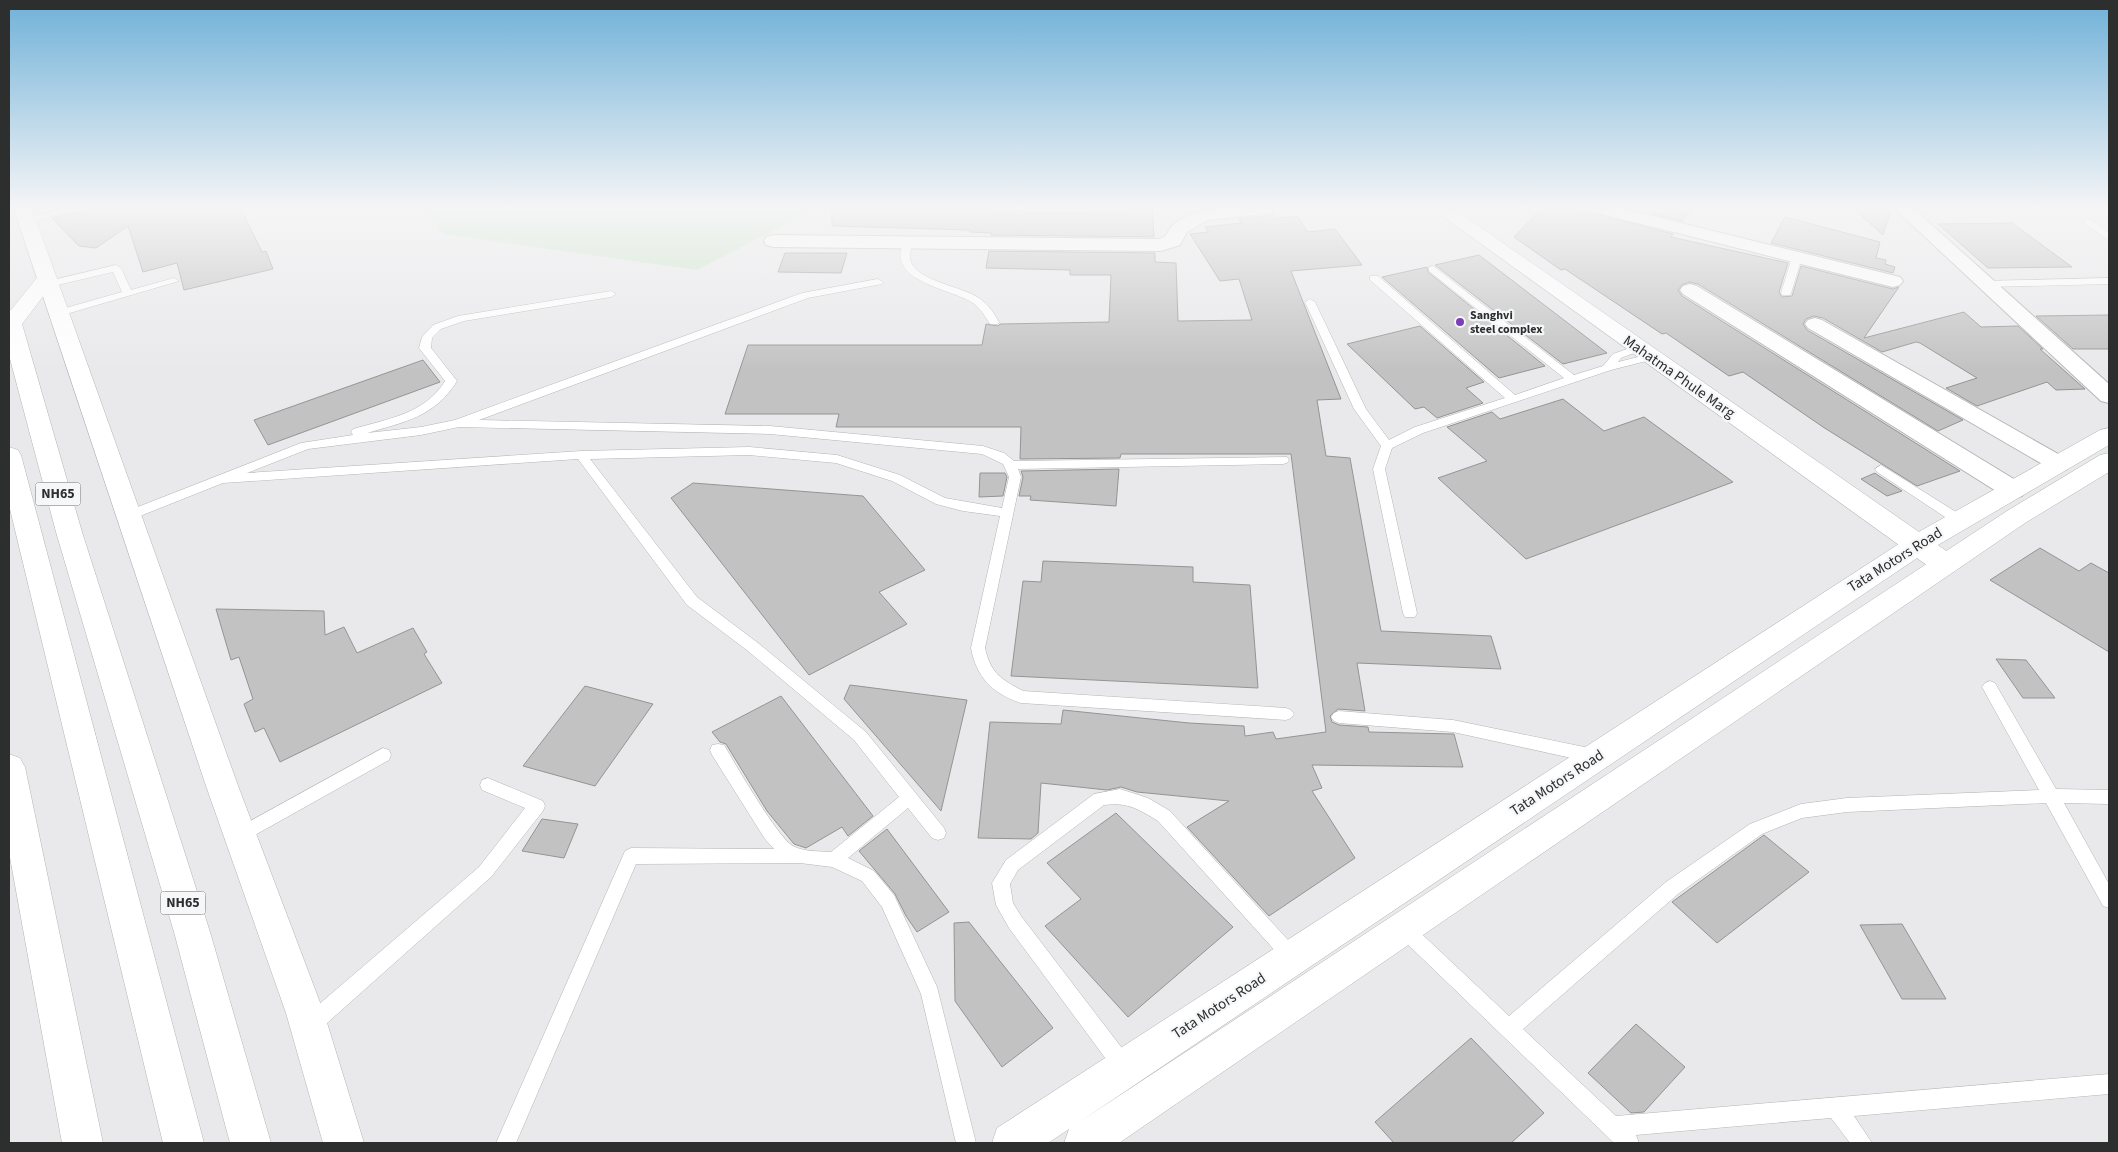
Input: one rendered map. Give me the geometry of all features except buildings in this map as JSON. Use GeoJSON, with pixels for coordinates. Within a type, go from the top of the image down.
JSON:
{"type":"FeatureCollection","features":[{"type":"Feature","properties":{"kind":"main road"},"geometry":{"type":"LineString","coordinates":[[42,263],[240,834],[309,1026],[344,1143]]}},
{"type":"Feature","properties":{"kind":"main road","name":"Mahatma Phule Marg"},"geometry":{"type":"LineString","coordinates":[[1518,263],[1945,564]]}},
{"type":"Feature","properties":{"kind":"main road"},"geometry":{"type":"LineString","coordinates":[[10,320],[48,281]]}},
{"type":"Feature","properties":{"kind":"main road","name":"NH65"},"geometry":{"type":"LineString","coordinates":[[10,320],[69,532],[111,663],[189,923],[251,1143]]}},
{"type":"Feature","properties":{"kind":"main road","name":"Tata Motors Road"},"geometry":{"type":"LineString","coordinates":[[1012,1143],[1067,1128],[1124,1067],[1293,958],[1917,545],[2109,435]]}},
{"type":"Feature","properties":{"kind":"main road","name":"NH65"},"geometry":{"type":"LineString","coordinates":[[9,456],[184,1143]]}},
{"type":"Feature","properties":{"kind":"main road"},"geometry":{"type":"LineString","coordinates":[[1084,1143],[1945,564],[2016,517],[2109,461]]}},
{"type":"Feature","properties":{"kind":"main road"},"geometry":{"type":"LineString","coordinates":[[9,767],[83,1143]]}},
{"type":"Feature","properties":{"kind":"street"},"geometry":{"type":"LineString","coordinates":[[1821,263],[1894,280]]}},
{"type":"Feature","properties":{"kind":"street"},"geometry":{"type":"LineString","coordinates":[[1964,263],[2109,396]]}},
{"type":"Feature","properties":{"kind":"street"},"geometry":{"type":"LineString","coordinates":[[1690,290],[2013,490]]}},
{"type":"Feature","properties":{"kind":"street"},"geometry":{"type":"LineString","coordinates":[[1815,324],[2059,464]]}},
{"type":"Feature","properties":{"kind":"lane"},"geometry":{"type":"LineString","coordinates":[[906,263],[914,275],[977,300],[991,313],[994,322]]}},
{"type":"Feature","properties":{"kind":"lane"},"geometry":{"type":"LineString","coordinates":[[1786,293],[1795,263]]}},
{"type":"Feature","properties":{"kind":"lane"},"geometry":{"type":"LineString","coordinates":[[48,281],[116,268],[127,293]]}},
{"type":"Feature","properties":{"kind":"lane"},"geometry":{"type":"LineString","coordinates":[[1433,269],[1572,379]]}},
{"type":"Feature","properties":{"kind":"lane"},"geometry":{"type":"LineString","coordinates":[[1374,278],[1513,399]]}},
{"type":"Feature","properties":{"kind":"lane"},"geometry":{"type":"LineString","coordinates":[[59,313],[174,280]]}},
{"type":"Feature","properties":{"kind":"lane"},"geometry":{"type":"LineString","coordinates":[[1987,284],[2109,281]]}},
{"type":"Feature","properties":{"kind":"lane"},"geometry":{"type":"LineString","coordinates":[[330,440],[412,433],[459,423],[806,296],[878,282]]}},
{"type":"Feature","properties":{"kind":"lane"},"geometry":{"type":"LineString","coordinates":[[130,515],[224,479],[286,452],[413,415],[433,405],[446,393],[451,381],[425,348],[427,337],[437,327],[462,318],[611,294]]}},
{"type":"Feature","properties":{"kind":"lane"},"geometry":{"type":"LineString","coordinates":[[1310,302],[1360,410],[1387,446]]}},
{"type":"Feature","properties":{"kind":"lane"},"geometry":{"type":"LineString","coordinates":[[1410,613],[1379,469],[1387,446],[1419,430],[1607,368],[1644,353]]}},
{"type":"Feature","properties":{"kind":"lane"},"geometry":{"type":"LineString","coordinates":[[459,423],[770,430],[983,450],[1001,456],[1011,464],[1015,477],[978,648],[980,665],[990,682],[1022,697],[1286,714]]}},
{"type":"Feature","properties":{"kind":"lane"},"geometry":{"type":"LineString","coordinates":[[224,479],[581,455],[749,452],[837,459],[896,478],[940,502],[963,508],[1007,513]]}},
{"type":"Feature","properties":{"kind":"lane"},"geometry":{"type":"LineString","coordinates":[[581,455],[692,601],[753,647],[860,736],[938,833]]}},
{"type":"Feature","properties":{"kind":"lane"},"geometry":{"type":"LineString","coordinates":[[1011,464],[1282,460]]}},
{"type":"Feature","properties":{"kind":"lane"},"geometry":{"type":"LineString","coordinates":[[1880,469],[1960,520]]}},
{"type":"Feature","properties":{"kind":"lane"},"geometry":{"type":"LineString","coordinates":[[1990,687],[2109,900]]}},
{"type":"Feature","properties":{"kind":"lane"},"geometry":{"type":"LineString","coordinates":[[1339,717],[1453,726],[1597,757]]}},
{"type":"Feature","properties":{"kind":"lane"},"geometry":{"type":"LineString","coordinates":[[718,750],[771,834],[786,851],[803,857]]}},
{"type":"Feature","properties":{"kind":"lane"},"geometry":{"type":"LineString","coordinates":[[240,834],[383,755]]}},
{"type":"Feature","properties":{"kind":"lane"},"geometry":{"type":"LineString","coordinates":[[309,1026],[485,872],[537,806],[488,785]]}},
{"type":"Feature","properties":{"kind":"lane"},"geometry":{"type":"LineString","coordinates":[[1124,1067],[1015,922],[1005,906],[1001,883],[1012,865],[1100,799],[1120,796],[1142,803],[1164,816],[1293,958]]}},
{"type":"Feature","properties":{"kind":"lane"},"geometry":{"type":"LineString","coordinates":[[1509,1029],[1672,888],[1756,829],[1801,811],[1848,805],[2051,796],[2109,797]]}},
{"type":"Feature","properties":{"kind":"lane"},"geometry":{"type":"LineString","coordinates":[[834,860],[909,798]]}},
{"type":"Feature","properties":{"kind":"lane"},"geometry":{"type":"LineString","coordinates":[[506,1143],[631,856],[803,857],[834,860],[868,876],[888,901],[930,993],[966,1143]]}},
{"type":"Feature","properties":{"kind":"lane"},"geometry":{"type":"LineString","coordinates":[[1404,929],[1629,1143]]}},
{"type":"Feature","properties":{"kind":"lane"},"geometry":{"type":"LineString","coordinates":[[1611,1127],[2109,1084]]}},
{"type":"Feature","properties":{"kind":"lane"},"geometry":{"type":"LineString","coordinates":[[1835,1107],[1862,1143]]}},
{"type":"Feature","properties":{"kind":"green space"},"geometry":{"type":"Polygon","coordinates":[[[646,263],[711,263],[697,270],[646,263]]]}},
{"type":"Feature","properties":{"kind":"place","name":"Sanghvi steel complex"},"geometry":{"type":"Point","coordinates":[1460,322]}}]}
